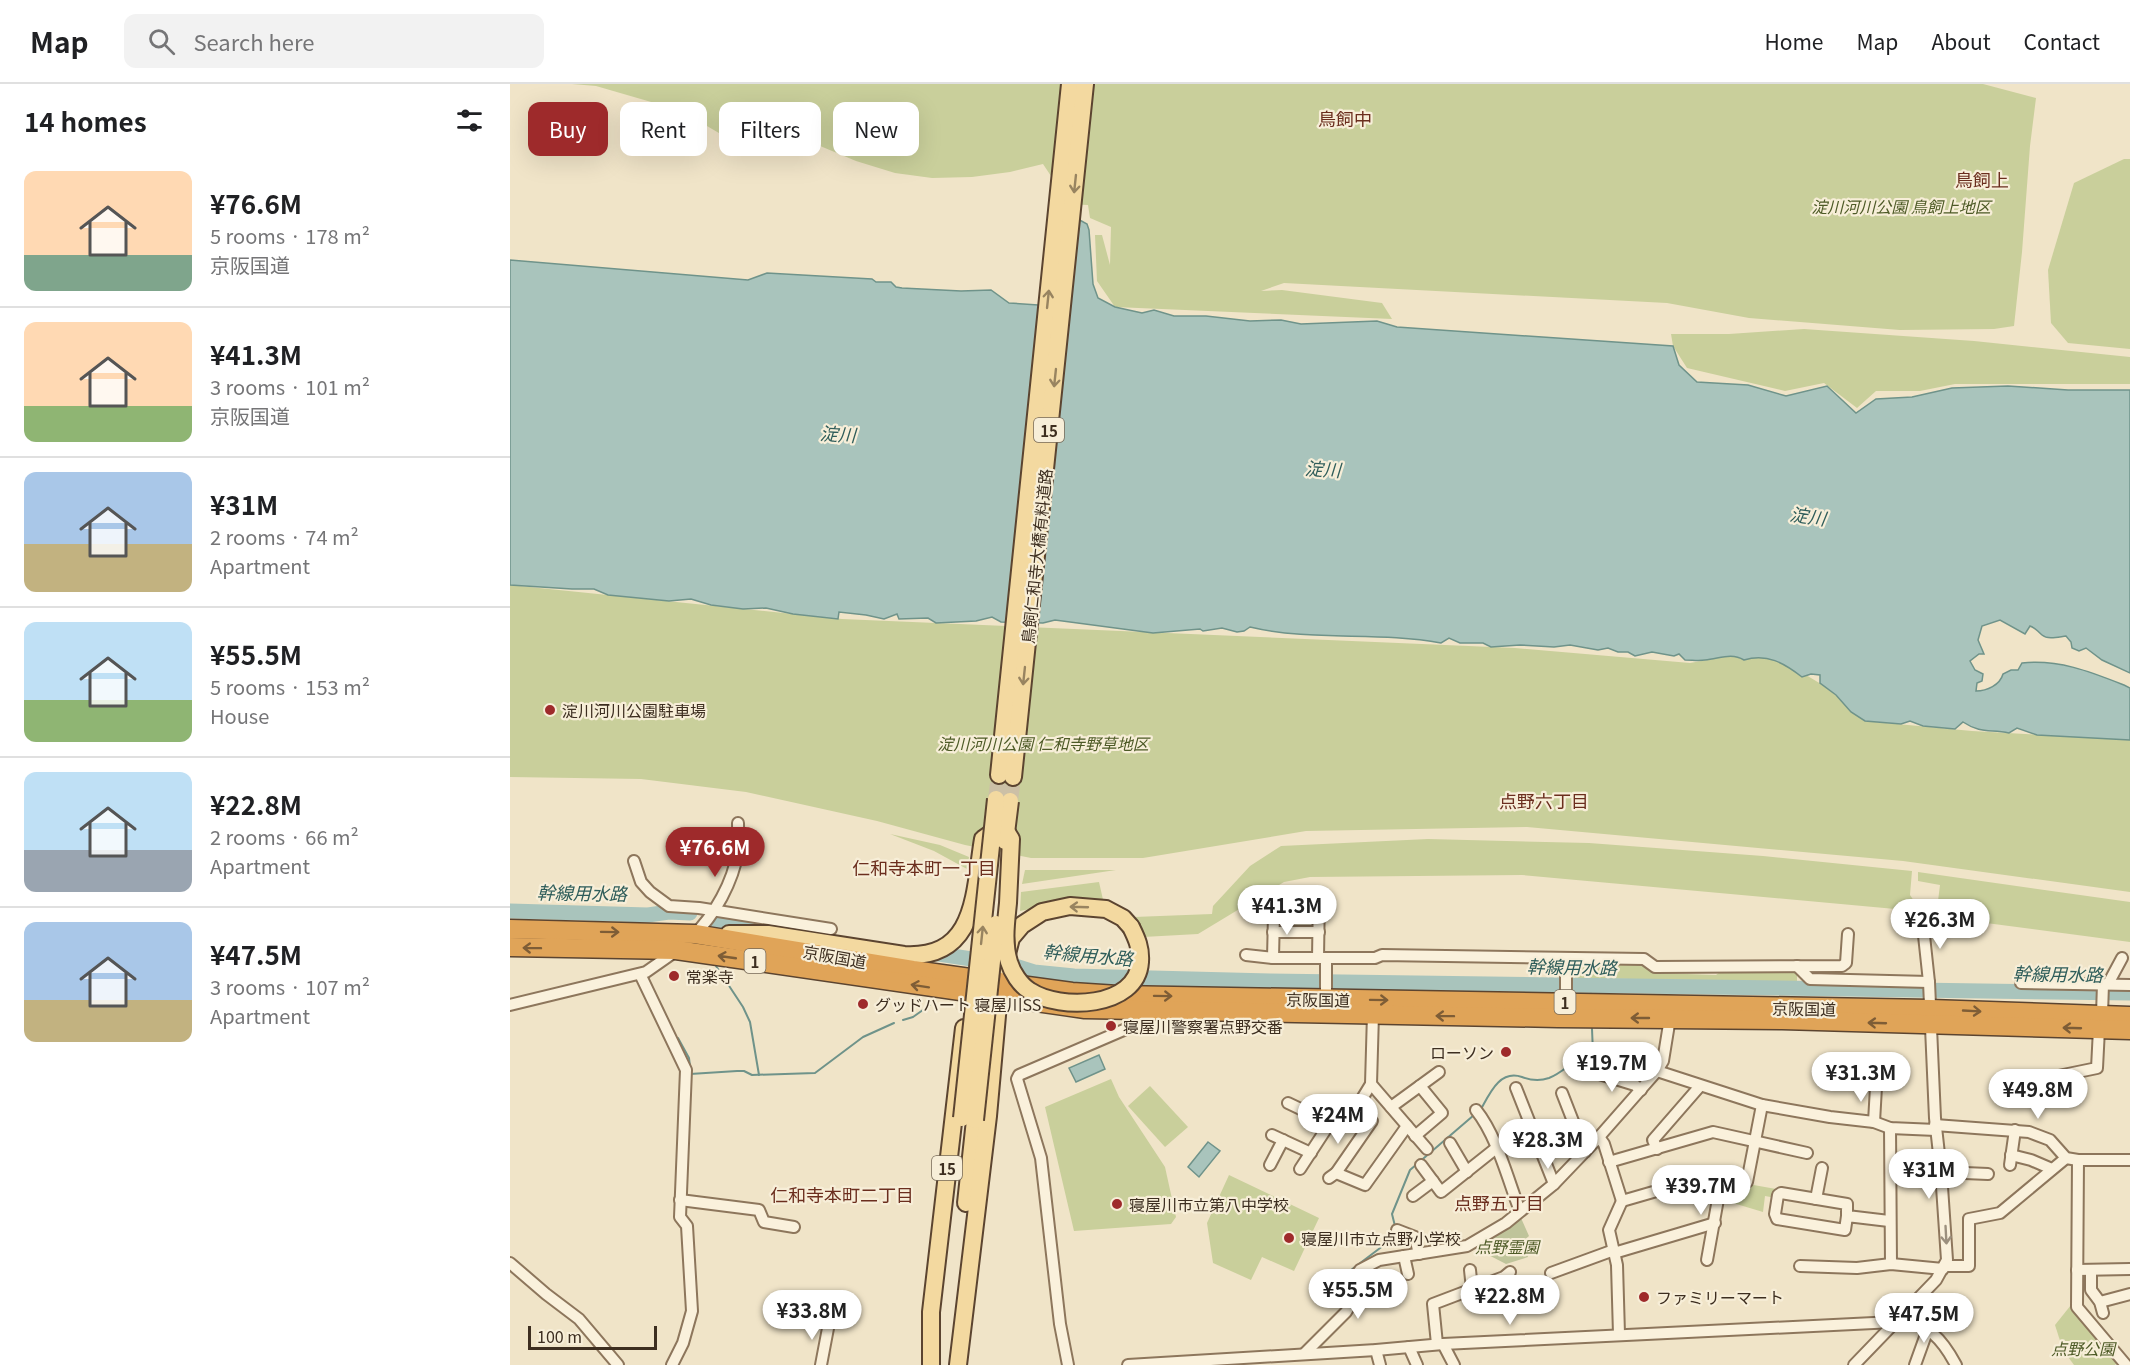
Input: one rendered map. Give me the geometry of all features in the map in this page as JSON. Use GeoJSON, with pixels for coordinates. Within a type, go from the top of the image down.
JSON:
{"type":"FeatureCollection","features":[{"type":"Feature","properties":{"kind":"highway","name":"京阪国道"},"geometry":{"type":"LineString","coordinates":[[510,929],[695,934],[913,970],[969,985]]}},
{"type":"Feature","properties":{"kind":"highway","name":"京阪国道"},"geometry":{"type":"LineString","coordinates":[[510,947],[676,950],[999,989],[1118,995],[1326,993],[1566,996],[2130,1016]]}},
{"type":"Feature","properties":{"kind":"highway","name":"京阪国道"},"geometry":{"type":"LineString","coordinates":[[999,989],[1085,1009],[1670,1018],[1931,1010]]}},
{"type":"Feature","properties":{"kind":"highway","name":"京阪国道"},"geometry":{"type":"LineString","coordinates":[[2101,1016],[2130,1030]]}},
{"type":"Feature","properties":{"kind":"main road","name":"鳥飼仁和寺大橋有料道路"},"geometry":{"type":"LineString","coordinates":[[1071,84],[1006,776],[1085,84]]}},
{"type":"Feature","properties":{"kind":"main road","name":"15"},"geometry":{"type":"LineString","coordinates":[[948,1365],[969,1119],[1003,800]]}},
{"type":"Feature","properties":{"kind":"main road","name":"15"},"geometry":{"type":"LineString","coordinates":[[958,1365],[988,1116],[999,989],[1011,938],[1022,925],[1042,912],[1070,906],[1106,909],[1123,918],[1131,927],[1139,944],[1140,963],[1136,977],[1120,992],[1098,1002],[1061,1002],[1029,991],[1017,978],[1010,964],[1005,944],[1011,839],[999,831]]}},
{"type":"Feature","properties":{"kind":"main road"},"geometry":{"type":"LineString","coordinates":[[695,934],[807,933],[904,955],[922,956],[940,950],[951,944],[967,924],[973,907],[983,839],[999,831]]}},
{"type":"Feature","properties":{"kind":"main road","name":"15"},"geometry":{"type":"LineString","coordinates":[[931,1362],[931,1312],[969,985]]}},
{"type":"Feature","properties":{"kind":"main road","name":"15"},"geometry":{"type":"LineString","coordinates":[[931,1362],[969,1119]]}},
{"type":"Feature","properties":{"kind":"street"},"geometry":{"type":"LineString","coordinates":[[510,1005],[653,969],[695,934],[726,890],[738,850],[738,823]]}},
{"type":"Feature","properties":{"kind":"street"},"geometry":{"type":"LineString","coordinates":[[634,861],[640,882],[669,906],[714,910],[807,933],[831,929]]}},
{"type":"Feature","properties":{"kind":"street"},"geometry":{"type":"LineString","coordinates":[[1295,893],[1319,893],[1319,932],[1326,974],[1326,993]]}},
{"type":"Feature","properties":{"kind":"street"},"geometry":{"type":"LineString","coordinates":[[1273,958],[1274,914]]}},
{"type":"Feature","properties":{"kind":"street"},"geometry":{"type":"LineString","coordinates":[[1854,1365],[1944,1268],[1947,1260],[1947,1234],[1936,1128],[1930,983],[1922,917]]}},
{"type":"Feature","properties":{"kind":"street"},"geometry":{"type":"LineString","coordinates":[[1273,932],[1319,932]]}},
{"type":"Feature","properties":{"kind":"street"},"geometry":{"type":"LineString","coordinates":[[1246,955],[1273,958],[1375,958],[1382,956],[1644,959],[1655,967],[1842,966],[1846,963],[1848,934]]}},
{"type":"Feature","properties":{"kind":"street"},"geometry":{"type":"LineString","coordinates":[[2039,1080],[2097,1068],[2105,984],[2122,958]]}},
{"type":"Feature","properties":{"kind":"street"},"geometry":{"type":"LineString","coordinates":[[1566,959],[1566,996]]}},
{"type":"Feature","properties":{"kind":"street"},"geometry":{"type":"LineString","coordinates":[[1797,966],[1810,980],[1930,983]]}},
{"type":"Feature","properties":{"kind":"street"},"geometry":{"type":"LineString","coordinates":[[640,974],[686,1070],[680,1217],[687,1226],[692,1311],[683,1343],[672,1365]]}},
{"type":"Feature","properties":{"kind":"street"},"geometry":{"type":"LineString","coordinates":[[2021,982],[2130,986]]}},
{"type":"Feature","properties":{"kind":"street"},"geometry":{"type":"LineString","coordinates":[[1068,1365],[1060,1324],[1041,1158],[1017,1079],[1019,1076],[1147,1020],[1156,1010]]}},
{"type":"Feature","properties":{"kind":"street"},"geometry":{"type":"LineString","coordinates":[[1288,1103],[1330,1123],[1349,1120],[1371,1084],[1373,1014]]}},
{"type":"Feature","properties":{"kind":"street"},"geometry":{"type":"LineString","coordinates":[[1305,1353],[1346,1312],[1349,1307],[1347,1287],[1360,1270],[1378,1260],[1467,1246],[1506,1223],[1554,1184],[1657,1071],[1663,1060],[1670,1018]]}},
{"type":"Feature","properties":{"kind":"street"},"geometry":{"type":"LineString","coordinates":[[1657,1071],[1762,1105],[1874,1122],[1890,1128],[2029,1132],[2050,1140],[2066,1158],[2130,1160]]}},
{"type":"Feature","properties":{"kind":"street"},"geometry":{"type":"LineString","coordinates":[[1391,1107],[1438,1072]]}},
{"type":"Feature","properties":{"kind":"street"},"geometry":{"type":"LineString","coordinates":[[1596,1072],[1635,1085],[1641,1090]]}},
{"type":"Feature","properties":{"kind":"street"},"geometry":{"type":"LineString","coordinates":[[1371,1084],[1427,1149]]}},
{"type":"Feature","properties":{"kind":"street"},"geometry":{"type":"LineString","coordinates":[[1415,1136],[1442,1113],[1420,1086]]}},
{"type":"Feature","properties":{"kind":"street"},"geometry":{"type":"LineString","coordinates":[[1656,1149],[1653,1140],[1700,1086]]}},
{"type":"Feature","properties":{"kind":"street"},"geometry":{"type":"LineString","coordinates":[[1874,1122],[1876,1087]]}},
{"type":"Feature","properties":{"kind":"street"},"geometry":{"type":"LineString","coordinates":[[1516,1088],[1554,1184]]}},
{"type":"Feature","properties":{"kind":"street"},"geometry":{"type":"LineString","coordinates":[[1562,1093],[1585,1152]]}},
{"type":"Feature","properties":{"kind":"street"},"geometry":{"type":"LineString","coordinates":[[1622,1201],[1712,1175],[1747,1182],[1762,1105]]}},
{"type":"Feature","properties":{"kind":"street"},"geometry":{"type":"LineString","coordinates":[[1355,1110],[1372,1121],[1332,1175],[1365,1185],[1407,1126]]}},
{"type":"Feature","properties":{"kind":"street"},"geometry":{"type":"LineString","coordinates":[[1476,1110],[1482,1117],[1496,1149],[1520,1211]]}},
{"type":"Feature","properties":{"kind":"street"},"geometry":{"type":"LineString","coordinates":[[1421,1165],[1441,1192],[1529,1122]]}},
{"type":"Feature","properties":{"kind":"street"},"geometry":{"type":"LineString","coordinates":[[1300,1169],[1330,1123]]}},
{"type":"Feature","properties":{"kind":"street"},"geometry":{"type":"LineString","coordinates":[[1890,1128],[1891,1264]]}},
{"type":"Feature","properties":{"kind":"street"},"geometry":{"type":"LineString","coordinates":[[2015,1130],[2011,1160],[2031,1160],[2052,1169]]}},
{"type":"Feature","properties":{"kind":"street"},"geometry":{"type":"LineString","coordinates":[[1609,1162],[1713,1132],[1807,1153]]}},
{"type":"Feature","properties":{"kind":"street"},"geometry":{"type":"LineString","coordinates":[[1272,1135],[1311,1153]]}},
{"type":"Feature","properties":{"kind":"street"},"geometry":{"type":"LineString","coordinates":[[1599,1137],[1604,1144],[1622,1201],[1609,1230],[1617,1265],[1619,1334]]}},
{"type":"Feature","properties":{"kind":"street"},"geometry":{"type":"LineString","coordinates":[[1270,1165],[1283,1140]]}},
{"type":"Feature","properties":{"kind":"street"},"geometry":{"type":"LineString","coordinates":[[1450,1143],[1467,1173]]}},
{"type":"Feature","properties":{"kind":"street"},"geometry":{"type":"LineString","coordinates":[[1800,1266],[1857,1268],[1891,1264],[1944,1268],[1968,1266],[1969,1219],[2000,1213],[2066,1158]]}},
{"type":"Feature","properties":{"kind":"street"},"geometry":{"type":"LineString","coordinates":[[2078,1160],[2077,1307],[2126,1365]]}},
{"type":"Feature","properties":{"kind":"street"},"geometry":{"type":"LineString","coordinates":[[1816,1199],[1822,1168]]}},
{"type":"Feature","properties":{"kind":"street"},"geometry":{"type":"LineString","coordinates":[[1941,1172],[1988,1174]]}},
{"type":"Feature","properties":{"kind":"street"},"geometry":{"type":"LineString","coordinates":[[1707,1260],[1722,1177]]}},
{"type":"Feature","properties":{"kind":"street"},"geometry":{"type":"LineString","coordinates":[[1413,1196],[1433,1181]]}},
{"type":"Feature","properties":{"kind":"street"},"geometry":{"type":"LineString","coordinates":[[1781,1193],[1847,1204],[1847,1216],[1845,1230],[1777,1219],[1775,1214],[1778,1195],[1781,1193]]}},
{"type":"Feature","properties":{"kind":"street"},"geometry":{"type":"LineString","coordinates":[[681,1200],[759,1210],[764,1222],[794,1227]]}},
{"type":"Feature","properties":{"kind":"street"},"geometry":{"type":"LineString","coordinates":[[1847,1216],[1889,1221]]}},
{"type":"Feature","properties":{"kind":"street"},"geometry":{"type":"LineString","coordinates":[[1551,1273],[1715,1223]]}},
{"type":"Feature","properties":{"kind":"street"},"geometry":{"type":"LineString","coordinates":[[1397,1230],[1415,1237],[1419,1254]]}},
{"type":"Feature","properties":{"kind":"street"},"geometry":{"type":"LineString","coordinates":[[1404,1256],[1408,1274]]}},
{"type":"Feature","properties":{"kind":"street"},"geometry":{"type":"LineString","coordinates":[[510,1263],[579,1319],[618,1365]]}},
{"type":"Feature","properties":{"kind":"street"},"geometry":{"type":"LineString","coordinates":[[2077,1270],[2130,1269]]}},
{"type":"Feature","properties":{"kind":"street"},"geometry":{"type":"LineString","coordinates":[[1470,1270],[1473,1289]]}},
{"type":"Feature","properties":{"kind":"street"},"geometry":{"type":"LineString","coordinates":[[2091,1270],[2091,1290],[2102,1307],[2130,1294]]}},
{"type":"Feature","properties":{"kind":"street"},"geometry":{"type":"LineString","coordinates":[[1454,1365],[1440,1344],[1433,1304],[1504,1277],[1510,1272]]}},
{"type":"Feature","properties":{"kind":"street"},"geometry":{"type":"LineString","coordinates":[[1128,1365],[1440,1344],[1896,1320],[1928,1329],[1945,1346],[1956,1365]]}},
{"type":"Feature","properties":{"kind":"street"},"geometry":{"type":"LineString","coordinates":[[821,1365],[829,1323]]}},
{"type":"Feature","properties":{"kind":"street"},"geometry":{"type":"LineString","coordinates":[[1915,1365],[1928,1329]]}},
{"type":"Feature","properties":{"kind":"street"},"geometry":{"type":"LineString","coordinates":[[1409,1347],[1417,1365]]}},
{"type":"Feature","properties":{"kind":"street"},"geometry":{"type":"LineString","coordinates":[[1376,1350],[1380,1365]]}},
{"type":"Feature","properties":{"kind":"green space","name":"淀川河川公園 鳥飼上地区"},"geometry":{"type":"Polygon","coordinates":[[[572,84],[1983,84],[2036,98],[2014,326],[1994,329],[1900,330],[1749,318],[1667,303],[1284,283],[1261,291],[1282,290],[1382,303],[1392,319],[1115,307],[1097,281],[1095,235],[1102,235],[1110,265],[1111,227],[1090,218],[1088,205],[1066,204],[1063,194],[1043,164],[1010,172],[972,177],[932,178],[895,173],[844,156],[919,156],[919,102],[833,102],[833,151],[821,146],[821,102],[719,102],[719,133],[707,126],[707,102],[651,102],[596,86],[572,84]]]}},
{"type":"Feature","properties":{"kind":"green space"},"geometry":{"type":"Polygon","coordinates":[[[2124,159],[2130,159],[2130,349],[2068,343],[2051,323],[2048,270],[2074,183],[2124,159]]]}},
{"type":"Feature","properties":{"kind":"green space"},"geometry":{"type":"Polygon","coordinates":[[[1804,329],[1974,341],[2130,357],[2130,384],[1955,384],[1920,391],[1876,391],[1857,408],[1824,383],[1785,391],[1687,368],[1673,346],[1671,334],[1729,334],[1804,329]]]}},
{"type":"Feature","properties":{"kind":"green space","name":"淀川河川公園 仁和寺野草地区"},"geometry":{"type":"Polygon","coordinates":[[[510,585],[842,619],[1515,648],[1690,663],[1729,656],[1776,657],[1826,687],[1865,721],[1972,731],[2130,740],[2130,892],[1903,861],[1527,827],[1306,831],[1143,858],[1031,858],[965,845],[877,821],[746,792],[641,779],[510,777],[510,585]]]}},
{"type":"Feature","properties":{"kind":"green space"},"geometry":{"type":"Polygon","coordinates":[[[890,834],[940,845],[969,857],[967,869],[934,851],[890,834]]]}},
{"type":"Feature","properties":{"kind":"green space"},"geometry":{"type":"Polygon","coordinates":[[[1428,839],[1589,843],[1763,856],[1912,871],[1910,895],[1916,904],[1917,911],[1522,875],[1310,877],[1284,882],[1198,934],[1143,937],[1134,917],[1212,914],[1213,906],[1250,866],[1281,846],[1428,839]]]}},
{"type":"Feature","properties":{"kind":"green space"},"geometry":{"type":"Polygon","coordinates":[[[1025,870],[1116,870],[1022,884],[1025,870]]]}},
{"type":"Feature","properties":{"kind":"green space"},"geometry":{"type":"Polygon","coordinates":[[[1918,872],[2130,902],[2130,942],[1925,915],[1922,902],[1938,901],[1940,885],[1918,881],[1918,872]]]}},
{"type":"Feature","properties":{"kind":"green space"},"geometry":{"type":"Polygon","coordinates":[[[1099,882],[1104,904],[1072,901],[1020,911],[1021,892],[1099,882]]]}},
{"type":"Feature","properties":{"kind":"green space"},"geometry":{"type":"Polygon","coordinates":[[[1575,962],[1646,964],[1658,973],[1716,975],[1720,972],[1797,973],[1797,982],[1575,978],[1575,962]]]}},
{"type":"Feature","properties":{"kind":"green space"},"geometry":{"type":"Polygon","coordinates":[[[1111,1079],[1119,1097],[1165,1167],[1176,1217],[1171,1224],[1074,1231],[1045,1107],[1111,1079]]]}},
{"type":"Feature","properties":{"kind":"green space"},"geometry":{"type":"Polygon","coordinates":[[[1150,1086],[1188,1127],[1165,1147],[1128,1106],[1150,1086]]]}},
{"type":"Feature","properties":{"kind":"green space"},"geometry":{"type":"Polygon","coordinates":[[[1229,1175],[1319,1218],[1294,1271],[1262,1257],[1251,1280],[1213,1263],[1207,1223],[1229,1175]]]}},
{"type":"Feature","properties":{"kind":"green space"},"geometry":{"type":"Polygon","coordinates":[[[1748,1184],[1776,1189],[1776,1198],[1765,1196],[1763,1212],[1733,1203],[1735,1186],[1747,1189],[1748,1184]]]}},
{"type":"Feature","properties":{"kind":"green space","name":"点野霊園"},"geometry":{"type":"Polygon","coordinates":[[[1521,1218],[1529,1236],[1523,1241],[1528,1257],[1506,1264],[1473,1247],[1521,1218]]]}},
{"type":"Feature","properties":{"kind":"green space","name":"点野公園"},"geometry":{"type":"Polygon","coordinates":[[[2071,1305],[2117,1363],[2115,1365],[2074,1365],[2063,1350],[2055,1325],[2071,1305]]]}},
{"type":"Feature","properties":{"kind":"water","name":"淀川"},"geometry":{"type":"Polygon","coordinates":[[[1067,213],[1087,224],[1093,284],[1098,298],[1115,307],[1142,313],[1154,310],[1174,316],[1206,316],[1250,321],[1281,320],[1301,324],[1377,321],[1397,327],[1673,346],[1679,365],[1697,382],[1748,385],[1786,396],[1827,386],[1856,413],[1876,399],[1912,397],[1952,388],[2008,386],[2068,390],[2130,390],[2130,673],[2102,660],[2086,648],[2079,651],[2072,648],[2066,636],[2047,637],[2030,626],[2025,634],[2000,620],[1982,626],[1978,640],[1984,654],[1979,654],[1970,661],[1975,670],[1983,674],[1982,681],[1977,683],[1976,691],[1992,687],[2003,674],[2011,670],[2018,670],[2022,663],[2036,662],[2074,668],[2124,685],[2130,688],[2130,740],[2037,735],[2017,728],[2009,733],[1986,731],[1963,722],[1955,729],[1923,726],[1910,721],[1901,724],[1865,721],[1851,712],[1836,695],[1820,683],[1820,675],[1811,674],[1802,677],[1789,667],[1760,658],[1744,660],[1730,656],[1685,660],[1679,654],[1674,656],[1652,652],[1635,656],[1628,652],[1618,652],[1608,648],[1598,650],[1570,645],[1491,647],[1483,643],[1460,643],[1449,638],[1441,643],[1417,639],[1274,632],[1250,627],[1237,632],[1222,628],[1153,633],[1055,620],[1043,623],[1001,622],[992,617],[976,621],[936,623],[928,618],[899,619],[897,614],[884,619],[839,612],[838,619],[793,614],[766,608],[743,609],[711,605],[691,599],[669,601],[608,595],[594,589],[510,585],[510,260],[748,280],[767,273],[872,279],[876,282],[891,282],[896,287],[902,288],[991,290],[1009,303],[1053,306],[1067,213]]]}},
{"type":"Feature","properties":{"kind":"water"},"geometry":{"type":"Polygon","coordinates":[[[1099,1055],[1105,1069],[1076,1082],[1069,1068],[1099,1055]]]}},
{"type":"Feature","properties":{"kind":"water"},"geometry":{"type":"Polygon","coordinates":[[[1208,1142],[1220,1151],[1199,1177],[1188,1167],[1208,1142]]]}},
{"type":"Feature","properties":{"kind":"waterway","name":"幹線用水路"},"geometry":{"type":"LineString","coordinates":[[510,911],[648,915],[669,912],[690,913]]}},
{"type":"Feature","properties":{"kind":"waterway","name":"幹線用水路"},"geometry":{"type":"LineString","coordinates":[[715,920],[774,928]]}},
{"type":"Feature","properties":{"kind":"waterway","name":"幹線用水路"},"geometry":{"type":"LineString","coordinates":[[926,952],[991,962]]}},
{"type":"Feature","properties":{"kind":"waterway"},"geometry":{"type":"LineString","coordinates":[[716,966],[743,1007],[750,1022],[759,1075]]}},
{"type":"Feature","properties":{"kind":"waterway","name":"幹線用水路"},"geometry":{"type":"LineString","coordinates":[[1015,966],[1034,972],[1074,976],[1270,981],[2130,993]]}},
{"type":"Feature","properties":{"kind":"waterway","name":"幹線用水路"},"geometry":{"type":"LineString","coordinates":[[1552,991],[1556,984]]}},
{"type":"Feature","properties":{"kind":"waterway","name":"幹線用水路"},"geometry":{"type":"LineString","coordinates":[[1591,985],[1591,992]]}},
{"type":"Feature","properties":{"kind":"waterway"},"geometry":{"type":"LineString","coordinates":[[903,1020],[913,1017],[930,1005]]}},
{"type":"Feature","properties":{"kind":"waterway"},"geometry":{"type":"LineString","coordinates":[[690,1074],[737,1071],[744,1071],[752,1075],[815,1073],[863,1037],[894,1023]]}},
{"type":"Feature","properties":{"kind":"waterway"},"geometry":{"type":"LineString","coordinates":[[1480,1111],[1491,1091],[1501,1080],[1514,1076],[1546,1079],[1581,1057],[1593,1053],[1592,1029]]}},
{"type":"Feature","properties":{"kind":"waterway"},"geometry":{"type":"LineString","coordinates":[[678,1038],[689,1058],[690,1066]]}},
{"type":"Feature","properties":{"kind":"waterway"},"geometry":{"type":"LineString","coordinates":[[1395,1226],[1392,1214],[1410,1170],[1474,1115]]}},
{"type":"Feature","properties":{"kind":"waterway"},"geometry":{"type":"LineString","coordinates":[[1345,1282],[1351,1270],[1392,1239],[1394,1232]]}},
{"type":"Feature","properties":{"kind":"tunnel"},"geometry":{"type":"LineString","coordinates":[[996,799],[999,775]]}},
{"type":"Feature","properties":{"kind":"tunnel"},"geometry":{"type":"LineString","coordinates":[[1010,801],[1013,777]]}},
{"type":"Feature","properties":{"kind":"place","name":"淀川河川公園駐車場"},"geometry":{"type":"Point","coordinates":[550,710]}},
{"type":"Feature","properties":{"kind":"place","name":"常楽寺"},"geometry":{"type":"Point","coordinates":[674,976]}},
{"type":"Feature","properties":{"kind":"place","name":"グッドハート 寝屋川SS"},"geometry":{"type":"Point","coordinates":[863,1004]}},
{"type":"Feature","properties":{"kind":"place","name":"寝屋川警察署点野交番"},"geometry":{"type":"Point","coordinates":[1111,1026]}},
{"type":"Feature","properties":{"kind":"place","name":"ローソン"},"geometry":{"type":"Point","coordinates":[1506,1052]}},
{"type":"Feature","properties":{"kind":"place","name":"寝屋川市立第八中学校"},"geometry":{"type":"Point","coordinates":[1117,1204]}},
{"type":"Feature","properties":{"kind":"place","name":"寝屋川市立点野小学校"},"geometry":{"type":"Point","coordinates":[1289,1238]}},
{"type":"Feature","properties":{"kind":"place","name":"ファミリーマート"},"geometry":{"type":"Point","coordinates":[1644,1297]}},
{"type":"Feature","properties":{"kind":"district","name":"鳥飼中"},"geometry":{"type":"Point","coordinates":[1345,118]}},
{"type":"Feature","properties":{"kind":"district","name":"鳥飼上"},"geometry":{"type":"Point","coordinates":[1982,179]}},
{"type":"Feature","properties":{"kind":"district","name":"点野六丁目"},"geometry":{"type":"Point","coordinates":[1544,800]}},
{"type":"Feature","properties":{"kind":"district","name":"仁和寺本町一丁目"},"geometry":{"type":"Point","coordinates":[924,867]}},
{"type":"Feature","properties":{"kind":"district","name":"仁和寺本町二丁目"},"geometry":{"type":"Point","coordinates":[842,1194]}},
{"type":"Feature","properties":{"kind":"district","name":"点野五丁目"},"geometry":{"type":"Point","coordinates":[1499,1202]}}]}
